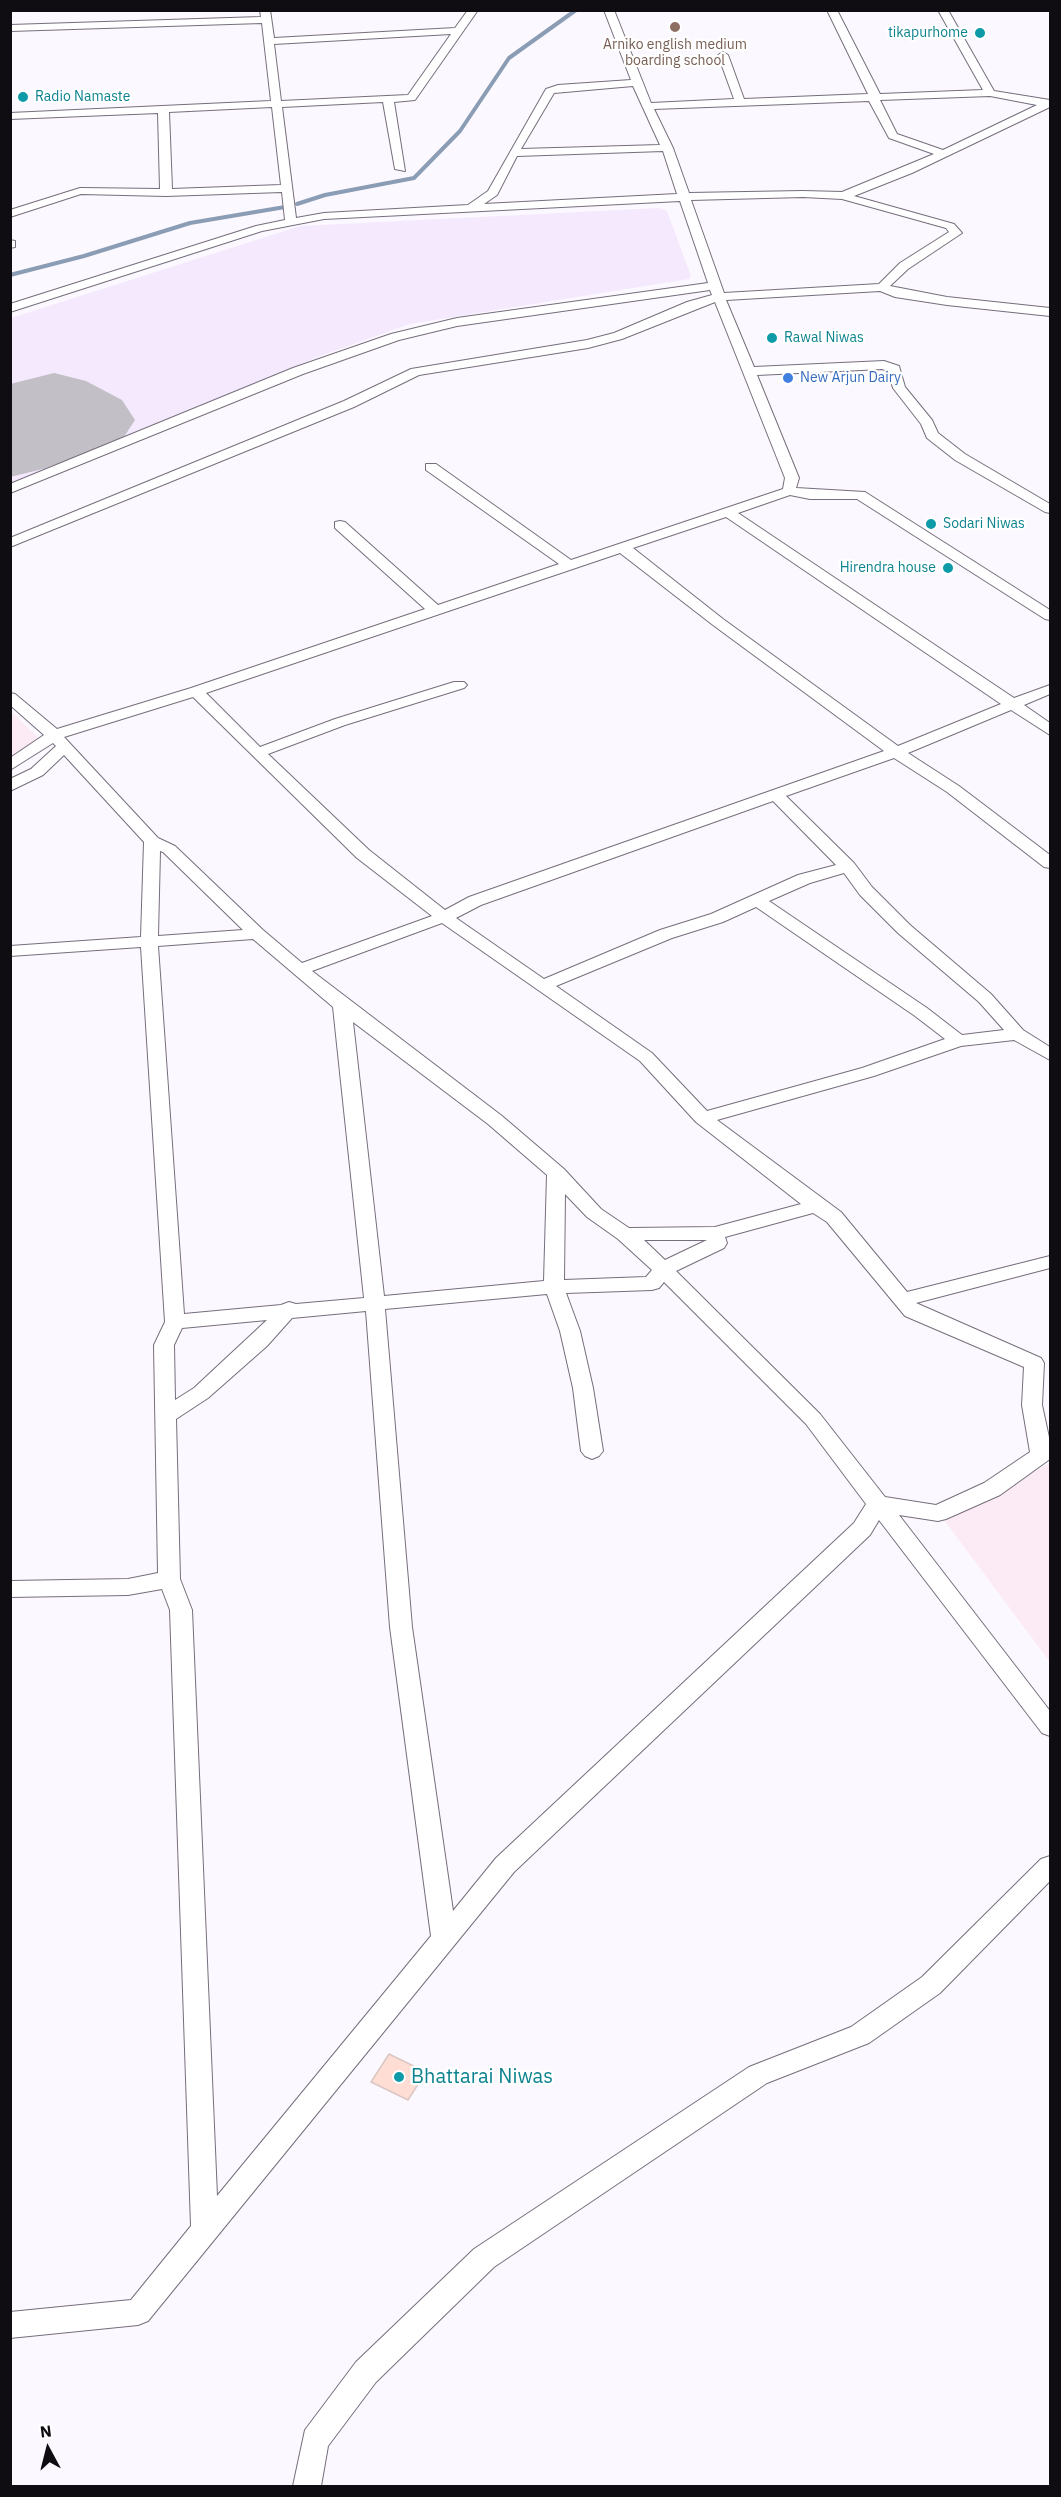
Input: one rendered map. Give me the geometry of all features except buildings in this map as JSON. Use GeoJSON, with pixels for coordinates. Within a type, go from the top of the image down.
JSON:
{"type":"FeatureCollection","features":[{"type":"Feature","properties":{"kind":"street"},"geometry":{"type":"LineString","coordinates":[[10,116],[411,98],[473,10]]}},
{"type":"Feature","properties":{"kind":"street"},"geometry":{"type":"LineString","coordinates":[[609,10],[637,84],[667,148],[686,196],[718,291],[792,478],[789,491]]}},
{"type":"Feature","properties":{"kind":"street"},"geometry":{"type":"LineString","coordinates":[[832,10],[893,136],[944,154]]}},
{"type":"Feature","properties":{"kind":"street"},"geometry":{"type":"LineString","coordinates":[[944,10],[990,93]]}},
{"type":"Feature","properties":{"kind":"street"},"geometry":{"type":"LineString","coordinates":[[10,28],[266,15],[291,222]]}},
{"type":"Feature","properties":{"kind":"street"},"geometry":{"type":"LineString","coordinates":[[37,27],[56,16]]}},
{"type":"Feature","properties":{"kind":"street"},"geometry":{"type":"LineString","coordinates":[[269,41],[458,31]]}},
{"type":"Feature","properties":{"kind":"street"},"geometry":{"type":"LineString","coordinates":[[723,56],[740,102]]}},
{"type":"Feature","properties":{"kind":"street"},"geometry":{"type":"LineString","coordinates":[[468,208],[493,193],[497,181],[550,92],[558,88],[637,84]]}},
{"type":"Feature","properties":{"kind":"street"},"geometry":{"type":"LineString","coordinates":[[647,106],[990,93],[1050,103]]}},
{"type":"Feature","properties":{"kind":"street"},"geometry":{"type":"LineString","coordinates":[[388,99],[401,169]]}},
{"type":"Feature","properties":{"kind":"street"},"geometry":{"type":"LineString","coordinates":[[843,196],[908,171],[1050,103]]}},
{"type":"Feature","properties":{"kind":"street"},"geometry":{"type":"LineString","coordinates":[[163,108],[166,193]]}},
{"type":"Feature","properties":{"kind":"street"},"geometry":{"type":"LineString","coordinates":[[514,153],[667,148]]}},
{"type":"Feature","properties":{"kind":"street"},"geometry":{"type":"LineString","coordinates":[[10,214],[80,191],[166,193],[288,188]]}},
{"type":"Feature","properties":{"kind":"street"},"geometry":{"type":"LineString","coordinates":[[10,308],[260,228],[324,216],[686,196],[803,194],[843,196],[950,226],[956,233],[904,266],[882,288]]}},
{"type":"Feature","properties":{"kind":"street"},"geometry":{"type":"LineString","coordinates":[[10,489],[298,371],[395,338],[457,322],[718,291],[882,288],[895,293],[947,301],[1050,312]]}},
{"type":"Feature","properties":{"kind":"street"},"geometry":{"type":"LineString","coordinates":[[10,543],[349,404],[416,372],[588,344],[618,336],[718,291]]}},
{"type":"Feature","properties":{"kind":"street"},"geometry":{"type":"LineString","coordinates":[[749,371],[884,365],[894,369],[899,388],[927,423],[932,435],[960,457],[1050,510]]}},
{"type":"Feature","properties":{"kind":"street"},"geometry":{"type":"LineString","coordinates":[[430,467],[568,564]]}},
{"type":"Feature","properties":{"kind":"street"},"geometry":{"type":"LineString","coordinates":[[10,765],[59,741],[196,691],[789,491],[810,495],[860,495],[1050,616]]}},
{"type":"Feature","properties":{"kind":"street"},"geometry":{"type":"LineString","coordinates":[[726,511],[1050,730]]}},
{"type":"Feature","properties":{"kind":"street"},"geometry":{"type":"LineString","coordinates":[[340,525],[434,609]]}},
{"type":"Feature","properties":{"kind":"street"},"geometry":{"type":"LineString","coordinates":[[621,546],[658,577],[897,752],[953,789],[1050,862]]}},
{"type":"Feature","properties":{"kind":"street"},"geometry":{"type":"LineString","coordinates":[[257,753],[340,722],[459,685]]}},
{"type":"Feature","properties":{"kind":"street"},"geometry":{"type":"LineString","coordinates":[[300,970],[444,917],[475,901],[897,752],[1050,689]]}},
{"type":"Feature","properties":{"kind":"street"},"geometry":{"type":"LineString","coordinates":[[196,691],[363,854],[444,917],[646,1057],[703,1118],[816,1206],[834,1217],[905,1299],[912,1311],[1034,1363],[1050,1376]]}},
{"type":"Feature","properties":{"kind":"street"},"geometry":{"type":"LineString","coordinates":[[10,697],[59,741],[152,841],[169,849],[257,934],[342,1005],[495,1120],[557,1173],[594,1213],[625,1234],[663,1269],[813,1419],[1050,1727]]}},
{"type":"Feature","properties":{"kind":"street"},"geometry":{"type":"LineString","coordinates":[[10,786],[37,772],[59,741]]}},
{"type":"Feature","properties":{"kind":"street"},"geometry":{"type":"LineString","coordinates":[[776,795],[826,849],[848,867],[866,891],[903,929],[985,998],[1017,1034],[1050,1055]]}},
{"type":"Feature","properties":{"kind":"street"},"geometry":{"type":"LineString","coordinates":[[152,841],[149,942],[175,1322],[164,1345],[169,1579],[181,1610],[206,2230]]}},
{"type":"Feature","properties":{"kind":"street"},"geometry":{"type":"LineString","coordinates":[[544,985],[615,954],[717,918],[804,879],[848,867]]}},
{"type":"Feature","properties":{"kind":"street"},"geometry":{"type":"LineString","coordinates":[[757,900],[790,925],[921,1012],[958,1041]]}},
{"type":"Feature","properties":{"kind":"street"},"geometry":{"type":"LineString","coordinates":[[10,951],[257,934]]}},
{"type":"Feature","properties":{"kind":"street"},"geometry":{"type":"LineString","coordinates":[[342,1005],[375,1304],[401,1627],[444,1938]]}},
{"type":"Feature","properties":{"kind":"street"},"geometry":{"type":"LineString","coordinates":[[703,1118],[868,1072],[958,1041],[1017,1034]]}},
{"type":"Feature","properties":{"kind":"street"},"geometry":{"type":"LineString","coordinates":[[557,1173],[554,1287],[570,1331],[584,1388],[592,1451]]}},
{"type":"Feature","properties":{"kind":"street"},"geometry":{"type":"LineString","coordinates":[[625,1234],[715,1233],[816,1206]]}},
{"type":"Feature","properties":{"kind":"street"},"geometry":{"type":"LineString","coordinates":[[175,1322],[554,1287],[652,1283],[663,1269],[717,1242],[715,1233]]}},
{"type":"Feature","properties":{"kind":"street"},"geometry":{"type":"LineString","coordinates":[[905,1299],[1050,1262]]}},
{"type":"Feature","properties":{"kind":"street"},"geometry":{"type":"LineString","coordinates":[[166,1416],[201,1393],[260,1341],[290,1310]]}},
{"type":"Feature","properties":{"kind":"street"},"geometry":{"type":"LineString","coordinates":[[877,1504],[938,1513],[992,1489],[1046,1452],[1032,1405],[1034,1363]]}},
{"type":"Feature","properties":{"kind":"street"},"geometry":{"type":"LineString","coordinates":[[10,2325],[138,2312],[505,1865],[862,1528],[877,1504]]}},
{"type":"Feature","properties":{"kind":"street"},"geometry":{"type":"LineString","coordinates":[[10,1589],[128,1587],[169,1579]]}},
{"type":"Feature","properties":{"kind":"street"},"geometry":{"type":"LineString","coordinates":[[308,2487],[315,2440],[366,2372],[484,2258],[758,2075],[860,2035],[931,1985],[1050,1866]]}},
{"type":"Feature","properties":{"kind":"shaded area"},"geometry":{"type":"Polygon","coordinates":[[[659,208],[667,211],[691,276],[689,279],[410,324],[315,358],[11,483],[11,318],[300,226],[659,208]]]}},
{"type":"Feature","properties":{"kind":"shaded area"},"geometry":{"type":"Polygon","coordinates":[[[10,711],[46,745],[11,770],[10,770],[10,711]]]}},
{"type":"Feature","properties":{"kind":"shaded area"},"geometry":{"type":"Polygon","coordinates":[[[1050,1463],[1050,1662],[944,1520],[1050,1463]]]}},
{"type":"Feature","properties":{"kind":"waterway"},"geometry":{"type":"LineString","coordinates":[[297,204],[325,195],[414,178],[460,131],[509,58],[576,10]]}},
{"type":"Feature","properties":{"kind":"waterway"},"geometry":{"type":"LineString","coordinates":[[10,275],[84,256],[190,223],[285,207]]}},
{"type":"Feature","properties":{"kind":"runway"},"geometry":{"type":"LineString","coordinates":[[10,415],[54,400],[89,420],[10,449]]}},
{"type":"Feature","properties":{"kind":"place","name":"Arniko english medium boarding school"},"geometry":{"type":"Point","coordinates":[675,27]}},
{"type":"Feature","properties":{"kind":"place","name":"tikapurhome"},"geometry":{"type":"Point","coordinates":[980,33]}},
{"type":"Feature","properties":{"kind":"place","name":"Radio Namaste"},"geometry":{"type":"Point","coordinates":[23,97]}},
{"type":"Feature","properties":{"kind":"place","name":"Rawal Niwas"},"geometry":{"type":"Point","coordinates":[772,338]}},
{"type":"Feature","properties":{"kind":"place","name":"New Arjun Dairy"},"geometry":{"type":"Point","coordinates":[788,378]}},
{"type":"Feature","properties":{"kind":"place","name":"Sodari Niwas"},"geometry":{"type":"Point","coordinates":[931,524]}},
{"type":"Feature","properties":{"kind":"place","name":"Hirendra house"},"geometry":{"type":"Point","coordinates":[948,568]}},
{"type":"Feature","properties":{"kind":"place","name":"Bhattarai Niwas"},"geometry":{"type":"Point","coordinates":[399,2077]}}]}
